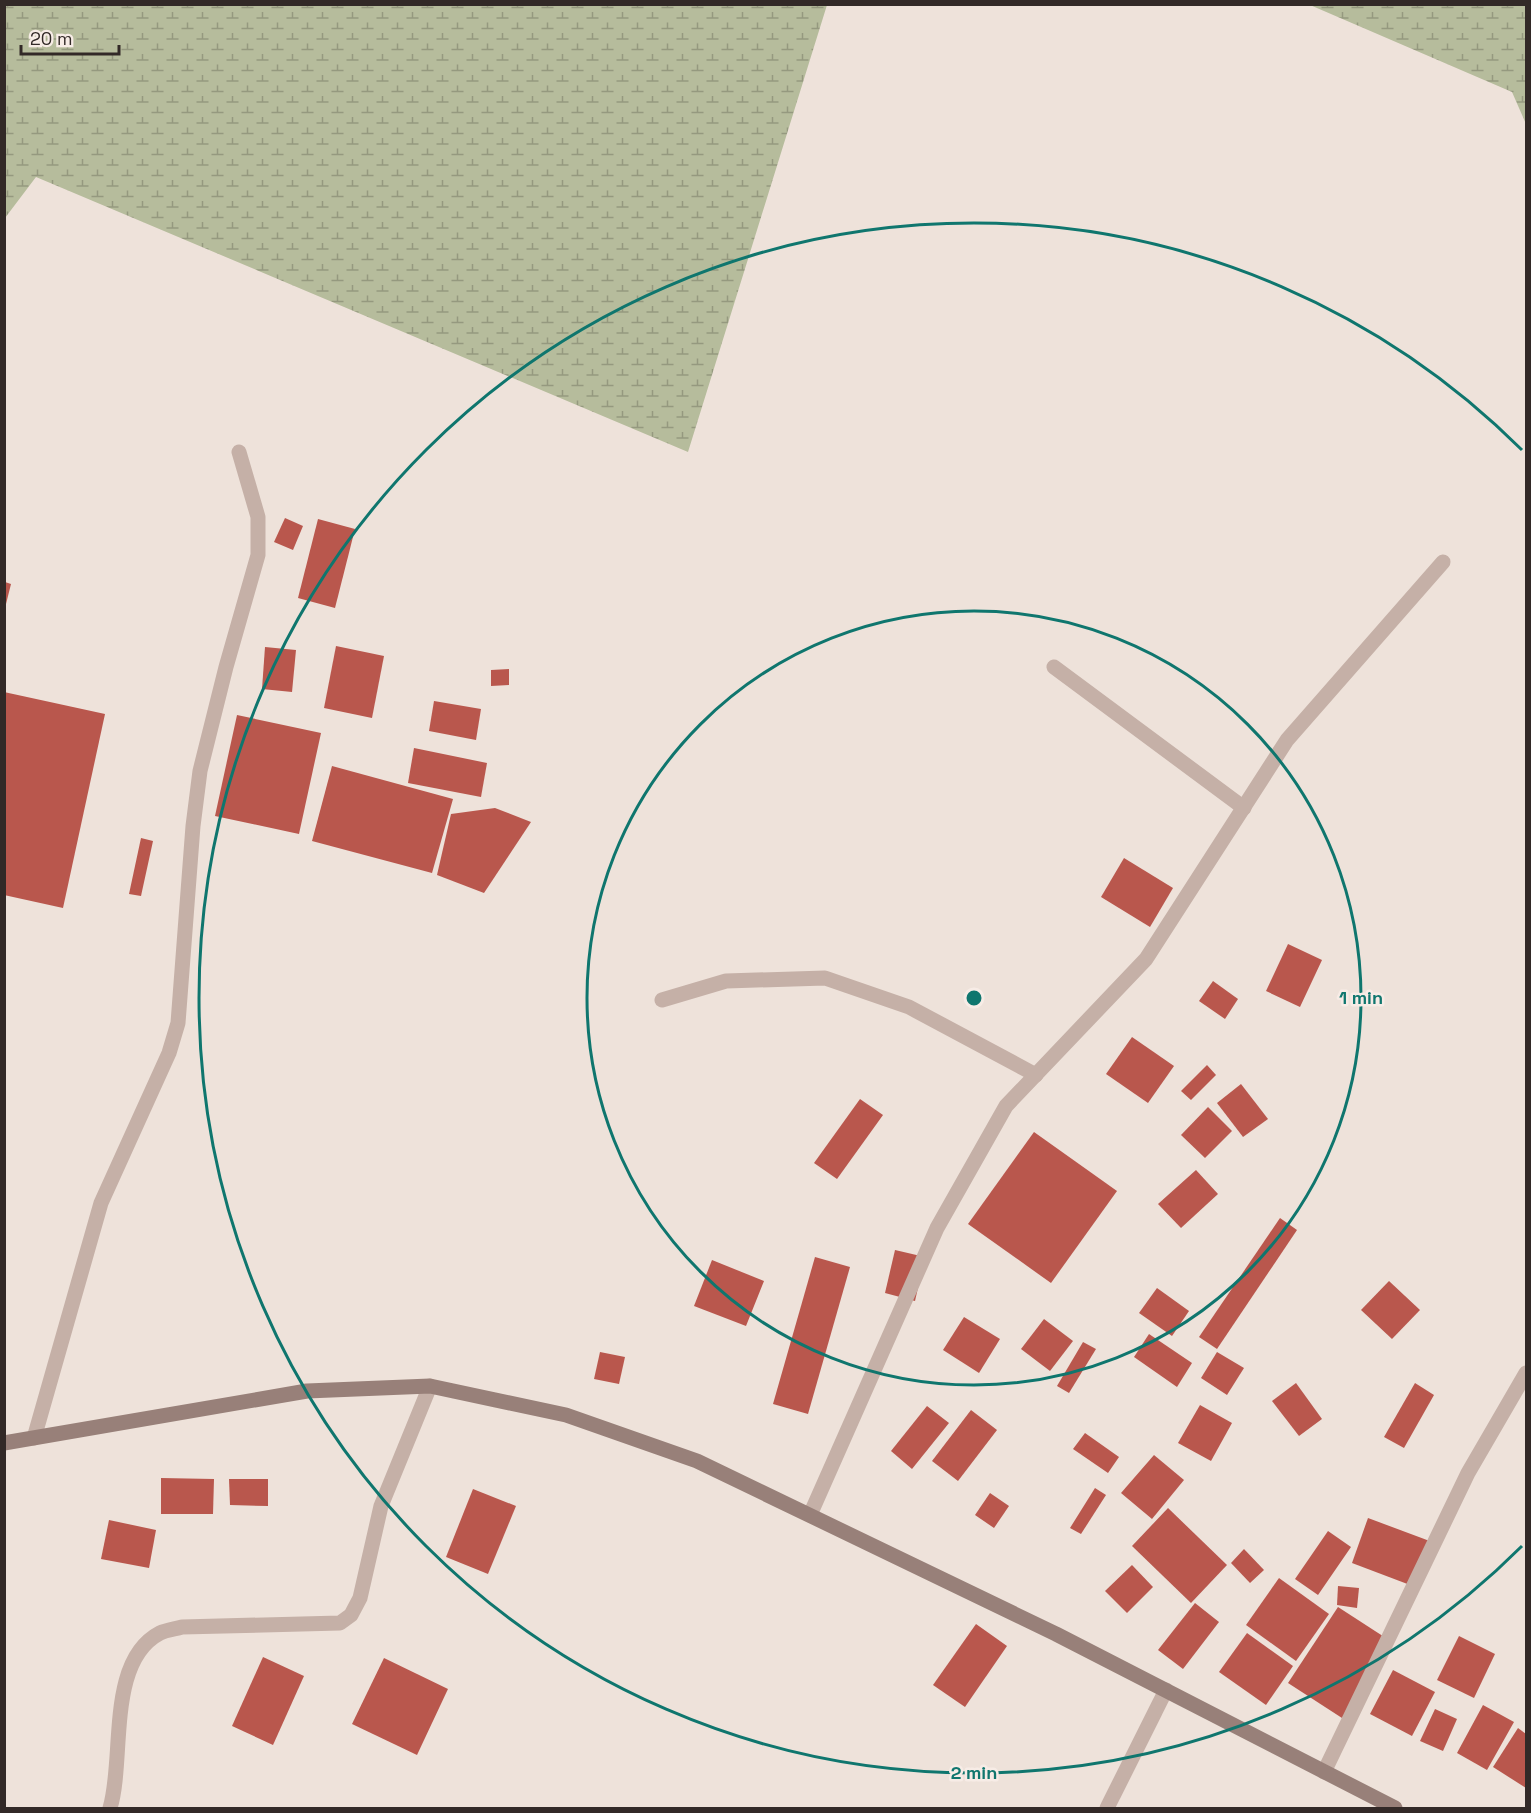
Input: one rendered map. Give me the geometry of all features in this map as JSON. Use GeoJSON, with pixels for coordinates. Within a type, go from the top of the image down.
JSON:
{"type":"FeatureCollection","features":[{"type":"Feature","properties":{"kind":"main road"},"geometry":{"type":"LineString","coordinates":[[4,1443],[307,1391],[430,1386],[566,1415],[697,1461],[1056,1634],[1395,1809]]}},
{"type":"Feature","properties":{"kind":"street"},"geometry":{"type":"LineString","coordinates":[[34,1438],[101,1203],[169,1053],[178,1023],[193,826],[200,771],[226,667],[258,555],[258,517],[239,452]]}},
{"type":"Feature","properties":{"kind":"street"},"geometry":{"type":"LineString","coordinates":[[810,1515],[937,1228],[1006,1106],[1146,959],[1287,740],[1443,562]]}},
{"type":"Feature","properties":{"kind":"street"},"geometry":{"type":"LineString","coordinates":[[1053,667],[1244,808]]}},
{"type":"Feature","properties":{"kind":"street"},"geometry":{"type":"LineString","coordinates":[[662,1000],[726,981],[825,978],[909,1007],[1036,1075]]}},
{"type":"Feature","properties":{"kind":"street"},"geometry":{"type":"LineString","coordinates":[[1324,1772],[1468,1473],[1527,1373]]}},
{"type":"Feature","properties":{"kind":"street"},"geometry":{"type":"LineString","coordinates":[[110,1809],[123,1696],[130,1666],[142,1648],[160,1633],[182,1627],[340,1623],[351,1614],[360,1598],[381,1506],[430,1386]]}},
{"type":"Feature","properties":{"kind":"street"},"geometry":{"type":"LineString","coordinates":[[1107,1809],[1166,1690]]}},
{"type":"Feature","properties":{"kind":"green space"},"geometry":{"type":"Polygon","coordinates":[[[5,4],[827,5],[688,452],[36,177],[5,218],[5,4]]]}},
{"type":"Feature","properties":{"kind":"green space"},"geometry":{"type":"Polygon","coordinates":[[[1310,5],[1526,5],[1526,124],[1512,92],[1310,5]]]}},
{"type":"Feature","properties":{"kind":"building"},"geometry":{"type":"Polygon","coordinates":[[[285,518],[303,526],[293,550],[274,542],[285,518]]]}},
{"type":"Feature","properties":{"kind":"building"},"geometry":{"type":"Polygon","coordinates":[[[318,519],[355,529],[335,608],[298,598],[318,519]]]}},
{"type":"Feature","properties":{"kind":"building"},"geometry":{"type":"Polygon","coordinates":[[[5,582],[11,584],[5,608],[5,582]]]}},
{"type":"Feature","properties":{"kind":"building"},"geometry":{"type":"Polygon","coordinates":[[[336,646],[384,656],[372,718],[324,708],[336,646]]]}},
{"type":"Feature","properties":{"kind":"building"},"geometry":{"type":"Polygon","coordinates":[[[265,647],[296,650],[292,692],[262,689],[265,647]]]}},
{"type":"Feature","properties":{"kind":"building"},"geometry":{"type":"Polygon","coordinates":[[[509,669],[509,685],[491,686],[491,670],[509,669]]]}},
{"type":"Feature","properties":{"kind":"building"},"geometry":{"type":"Polygon","coordinates":[[[4,692],[105,714],[63,908],[4,895],[4,692]]]}},
{"type":"Feature","properties":{"kind":"building"},"geometry":{"type":"Polygon","coordinates":[[[434,701],[481,709],[476,740],[429,731],[434,701]]]}},
{"type":"Feature","properties":{"kind":"building"},"geometry":{"type":"Polygon","coordinates":[[[237,715],[321,733],[299,834],[215,816],[237,715]]]}},
{"type":"Feature","properties":{"kind":"building"},"geometry":{"type":"Polygon","coordinates":[[[414,748],[487,763],[481,797],[408,783],[414,748]]]}},
{"type":"Feature","properties":{"kind":"building"},"geometry":{"type":"Polygon","coordinates":[[[332,766],[453,799],[432,873],[312,841],[332,766]]]}},
{"type":"Feature","properties":{"kind":"building"},"geometry":{"type":"Polygon","coordinates":[[[495,808],[531,822],[484,893],[437,875],[451,814],[495,808]]]}},
{"type":"Feature","properties":{"kind":"building"},"geometry":{"type":"Polygon","coordinates":[[[141,838],[153,841],[141,896],[129,894],[141,838]]]}},
{"type":"Feature","properties":{"kind":"building"},"geometry":{"type":"Polygon","coordinates":[[[1124,858],[1173,888],[1150,927],[1101,897],[1124,858]]]}},
{"type":"Feature","properties":{"kind":"building"},"geometry":{"type":"Polygon","coordinates":[[[1288,944],[1322,960],[1300,1007],[1266,991],[1288,944]]]}},
{"type":"Feature","properties":{"kind":"building"},"geometry":{"type":"Polygon","coordinates":[[[1213,981],[1238,999],[1225,1019],[1199,1001],[1213,981]]]}},
{"type":"Feature","properties":{"kind":"building"},"geometry":{"type":"Polygon","coordinates":[[[1132,1037],[1174,1066],[1148,1103],[1106,1074],[1132,1037]]]}},
{"type":"Feature","properties":{"kind":"building"},"geometry":{"type":"Polygon","coordinates":[[[1207,1065],[1216,1075],[1191,1100],[1181,1091],[1207,1065]]]}},
{"type":"Feature","properties":{"kind":"building"},"geometry":{"type":"Polygon","coordinates":[[[1241,1084],[1268,1119],[1243,1137],[1217,1103],[1241,1084]]]}},
{"type":"Feature","properties":{"kind":"building"},"geometry":{"type":"Polygon","coordinates":[[[860,1099],[883,1115],[837,1179],[814,1163],[860,1099]]]}},
{"type":"Feature","properties":{"kind":"building"},"geometry":{"type":"Polygon","coordinates":[[[1208,1107],[1232,1131],[1205,1158],[1181,1135],[1208,1107]]]}},
{"type":"Feature","properties":{"kind":"building"},"geometry":{"type":"Polygon","coordinates":[[[1034,1132],[1117,1191],[1051,1283],[968,1224],[1034,1132]]]}},
{"type":"Feature","properties":{"kind":"building"},"geometry":{"type":"Polygon","coordinates":[[[1196,1170],[1218,1194],[1181,1228],[1158,1204],[1196,1170]]]}},
{"type":"Feature","properties":{"kind":"building"},"geometry":{"type":"Polygon","coordinates":[[[1280,1218],[1297,1230],[1217,1349],[1199,1337],[1280,1218]]]}},
{"type":"Feature","properties":{"kind":"building"},"geometry":{"type":"Polygon","coordinates":[[[895,1250],[925,1257],[915,1301],[885,1293],[895,1250]]]}},
{"type":"Feature","properties":{"kind":"building"},"geometry":{"type":"Polygon","coordinates":[[[815,1257],[850,1267],[808,1414],[773,1404],[815,1257]]]}},
{"type":"Feature","properties":{"kind":"building"},"geometry":{"type":"Polygon","coordinates":[[[712,1260],[764,1281],[746,1326],[694,1306],[712,1260]]]}},
{"type":"Feature","properties":{"kind":"building"},"geometry":{"type":"Polygon","coordinates":[[[1389,1281],[1420,1310],[1392,1339],[1361,1310],[1389,1281]]]}},
{"type":"Feature","properties":{"kind":"building"},"geometry":{"type":"Polygon","coordinates":[[[1157,1288],[1189,1311],[1172,1336],[1139,1313],[1157,1288]]]}},
{"type":"Feature","properties":{"kind":"building"},"geometry":{"type":"Polygon","coordinates":[[[964,1317],[1000,1339],[979,1373],[943,1350],[964,1317]]]}},
{"type":"Feature","properties":{"kind":"building"},"geometry":{"type":"Polygon","coordinates":[[[1044,1319],[1073,1341],[1050,1371],[1021,1349],[1044,1319]]]}},
{"type":"Feature","properties":{"kind":"building"},"geometry":{"type":"Polygon","coordinates":[[[1149,1334],[1192,1363],[1177,1387],[1134,1357],[1149,1334]]]}},
{"type":"Feature","properties":{"kind":"building"},"geometry":{"type":"Polygon","coordinates":[[[1083,1342],[1096,1349],[1069,1393],[1057,1386],[1083,1342]]]}},
{"type":"Feature","properties":{"kind":"building"},"geometry":{"type":"Polygon","coordinates":[[[600,1352],[625,1357],[619,1384],[594,1379],[600,1352]]]}},
{"type":"Feature","properties":{"kind":"building"},"geometry":{"type":"Polygon","coordinates":[[[1217,1352],[1244,1368],[1227,1395],[1201,1378],[1217,1352]]]}},
{"type":"Feature","properties":{"kind":"building"},"geometry":{"type":"Polygon","coordinates":[[[1296,1383],[1322,1419],[1299,1436],[1272,1401],[1296,1383]]]}},
{"type":"Feature","properties":{"kind":"building"},"geometry":{"type":"Polygon","coordinates":[[[1415,1383],[1434,1395],[1404,1448],[1384,1437],[1415,1383]]]}},
{"type":"Feature","properties":{"kind":"building"},"geometry":{"type":"Polygon","coordinates":[[[1200,1405],[1232,1423],[1211,1461],[1178,1443],[1200,1405]]]}},
{"type":"Feature","properties":{"kind":"building"},"geometry":{"type":"Polygon","coordinates":[[[927,1406],[949,1423],[912,1469],[891,1451],[927,1406]]]}},
{"type":"Feature","properties":{"kind":"building"},"geometry":{"type":"Polygon","coordinates":[[[971,1410],[997,1430],[958,1481],[932,1461],[971,1410]]]}},
{"type":"Feature","properties":{"kind":"building"},"geometry":{"type":"Polygon","coordinates":[[[1085,1433],[1119,1457],[1108,1473],[1073,1449],[1085,1433]]]}},
{"type":"Feature","properties":{"kind":"building"},"geometry":{"type":"Polygon","coordinates":[[[1154,1455],[1184,1480],[1152,1519],[1121,1493],[1154,1455]]]}},
{"type":"Feature","properties":{"kind":"building"},"geometry":{"type":"Polygon","coordinates":[[[161,1478],[214,1479],[213,1514],[161,1514],[161,1478]]]}},
{"type":"Feature","properties":{"kind":"building"},"geometry":{"type":"Polygon","coordinates":[[[229,1479],[268,1479],[268,1506],[230,1505],[229,1479]]]}},
{"type":"Feature","properties":{"kind":"building"},"geometry":{"type":"Polygon","coordinates":[[[1095,1488],[1106,1495],[1081,1534],[1070,1528],[1095,1488]]]}},
{"type":"Feature","properties":{"kind":"building"},"geometry":{"type":"Polygon","coordinates":[[[473,1489],[516,1506],[488,1574],[446,1557],[473,1489]]]}},
{"type":"Feature","properties":{"kind":"building"},"geometry":{"type":"Polygon","coordinates":[[[990,1493],[1009,1506],[994,1528],[975,1515],[990,1493]]]}},
{"type":"Feature","properties":{"kind":"building"},"geometry":{"type":"Polygon","coordinates":[[[1168,1508],[1227,1565],[1191,1603],[1132,1546],[1168,1508]]]}},
{"type":"Feature","properties":{"kind":"building"},"geometry":{"type":"Polygon","coordinates":[[[1368,1518],[1435,1543],[1418,1588],[1352,1563],[1368,1518]]]}},
{"type":"Feature","properties":{"kind":"building"},"geometry":{"type":"Polygon","coordinates":[[[109,1520],[156,1530],[149,1568],[101,1559],[109,1520]]]}},
{"type":"Feature","properties":{"kind":"building"},"geometry":{"type":"Polygon","coordinates":[[[1328,1531],[1351,1547],[1318,1595],[1295,1579],[1328,1531]]]}},
{"type":"Feature","properties":{"kind":"building"},"geometry":{"type":"Polygon","coordinates":[[[1244,1549],[1264,1570],[1250,1583],[1231,1563],[1244,1549]]]}},
{"type":"Feature","properties":{"kind":"building"},"geometry":{"type":"Polygon","coordinates":[[[1132,1565],[1153,1587],[1127,1613],[1105,1591],[1132,1565]]]}},
{"type":"Feature","properties":{"kind":"building"},"geometry":{"type":"Polygon","coordinates":[[[1279,1578],[1329,1614],[1296,1661],[1246,1625],[1279,1578]]]}},
{"type":"Feature","properties":{"kind":"building"},"geometry":{"type":"Polygon","coordinates":[[[1338,1586],[1359,1588],[1357,1608],[1337,1605],[1338,1586]]]}},
{"type":"Feature","properties":{"kind":"building"},"geometry":{"type":"Polygon","coordinates":[[[1195,1603],[1219,1622],[1183,1669],[1158,1650],[1195,1603]]]}},
{"type":"Feature","properties":{"kind":"building"},"geometry":{"type":"Polygon","coordinates":[[[1338,1607],[1392,1642],[1342,1718],[1288,1683],[1338,1607]]]}},
{"type":"Feature","properties":{"kind":"building"},"geometry":{"type":"Polygon","coordinates":[[[976,1624],[1007,1646],[965,1707],[933,1685],[976,1624]]]}},
{"type":"Feature","properties":{"kind":"building"},"geometry":{"type":"Polygon","coordinates":[[[1247,1633],[1293,1666],[1266,1705],[1219,1672],[1247,1633]]]}},
{"type":"Feature","properties":{"kind":"building"},"geometry":{"type":"Polygon","coordinates":[[[1459,1636],[1495,1654],[1474,1698],[1437,1680],[1459,1636]]]}},
{"type":"Feature","properties":{"kind":"building"},"geometry":{"type":"Polygon","coordinates":[[[263,1657],[304,1676],[273,1745],[232,1726],[263,1657]]]}},
{"type":"Feature","properties":{"kind":"building"},"geometry":{"type":"Polygon","coordinates":[[[384,1658],[448,1689],[417,1755],[352,1724],[384,1658]]]}},
{"type":"Feature","properties":{"kind":"building"},"geometry":{"type":"Polygon","coordinates":[[[1393,1670],[1435,1692],[1412,1736],[1370,1714],[1393,1670]]]}},
{"type":"Feature","properties":{"kind":"building"},"geometry":{"type":"Polygon","coordinates":[[[1483,1705],[1514,1722],[1487,1770],[1457,1753],[1483,1705]]]}},
{"type":"Feature","properties":{"kind":"building"},"geometry":{"type":"Polygon","coordinates":[[[1435,1709],[1457,1719],[1443,1751],[1420,1741],[1435,1709]]]}},
{"type":"Feature","properties":{"kind":"building"},"geometry":{"type":"Polygon","coordinates":[[[1518,1728],[1526,1734],[1526,1788],[1493,1767],[1518,1728]]]}}]}
